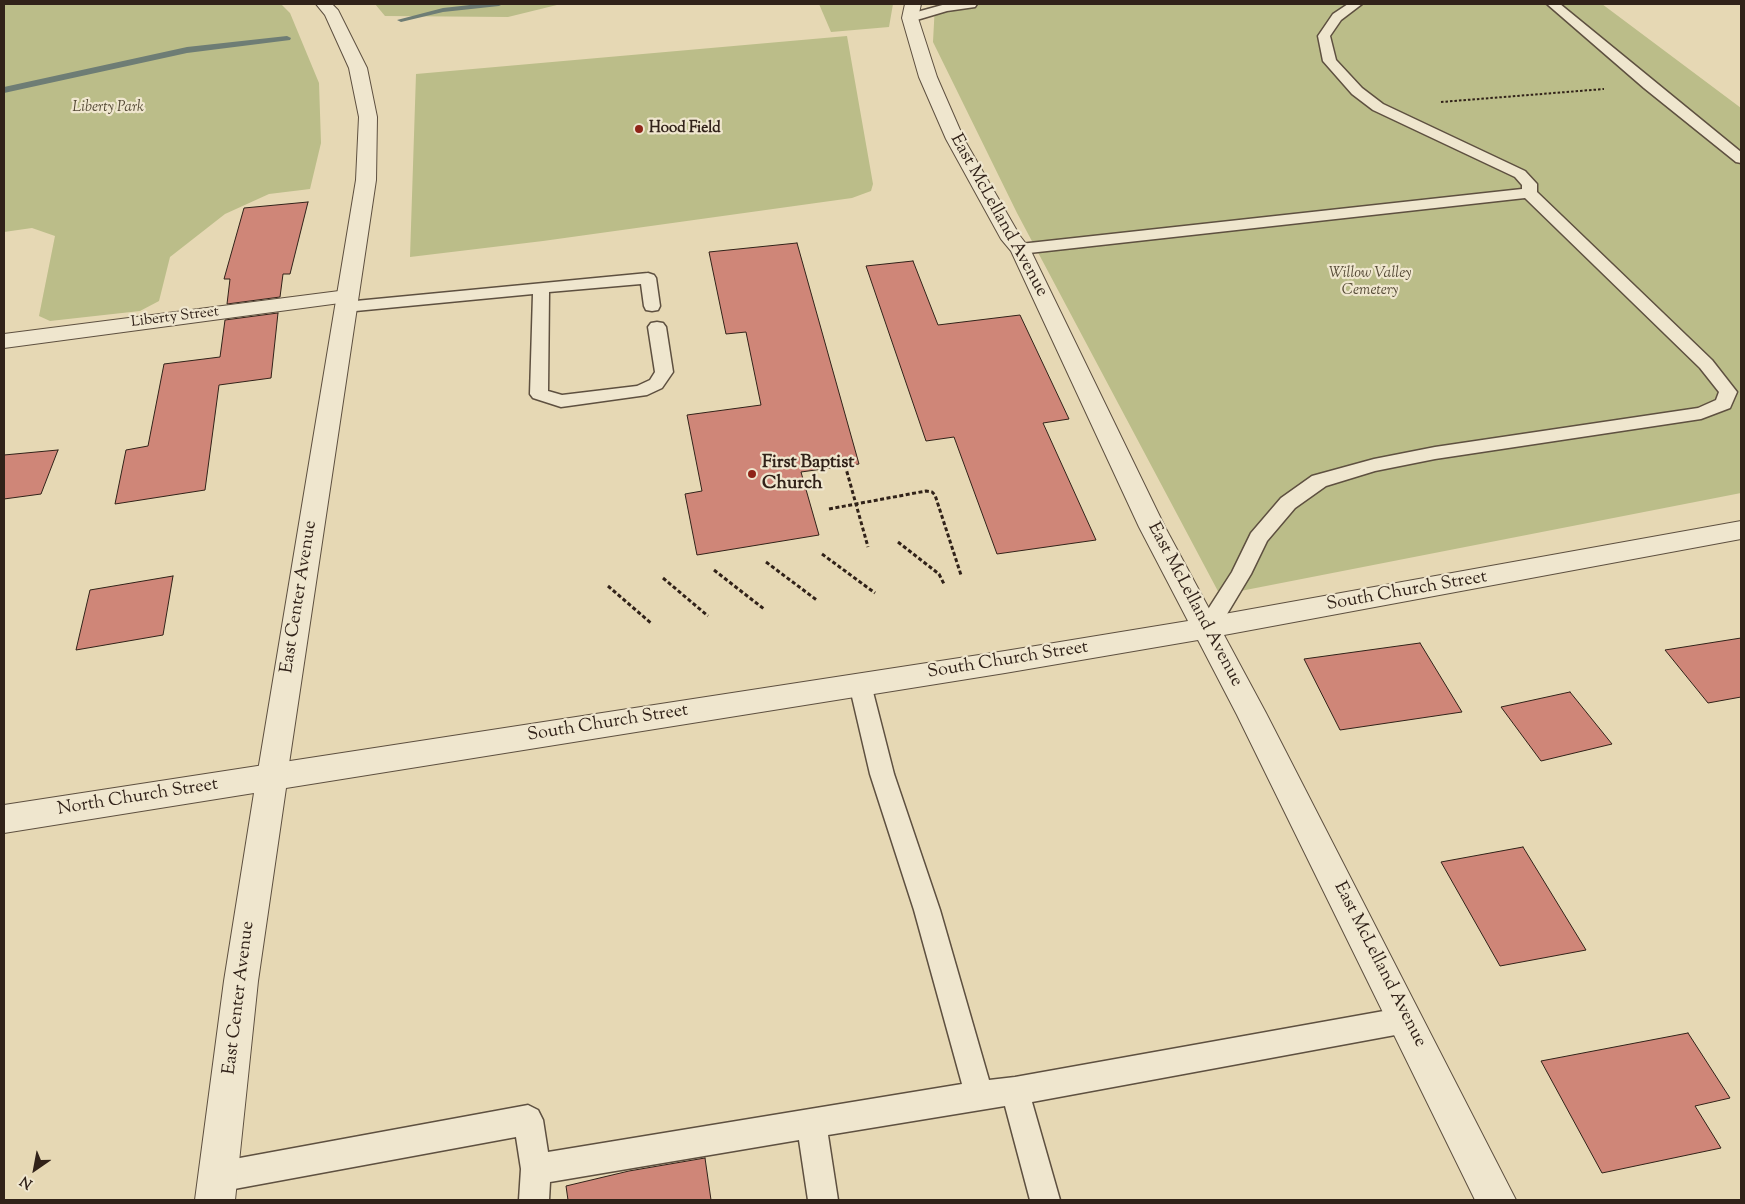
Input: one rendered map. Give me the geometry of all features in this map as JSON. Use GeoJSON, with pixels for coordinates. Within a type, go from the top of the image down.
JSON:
{"type":"FeatureCollection","features":[{"type":"Feature","properties":{"kind":"street","name":"East Center Avenue"},"geometry":{"type":"LineString","coordinates":[[216,1189],[241,981],[366,180],[368,118],[358,68],[332,13],[324,4]]}},
{"type":"Feature","properties":{"kind":"street","name":"East McLelland Avenue"},"geometry":{"type":"LineString","coordinates":[[912,11],[928,77],[955,139],[1011,239],[1020,249],[1152,527],[1207,628],[1496,1200]]}},
{"type":"Feature","properties":{"kind":"street","name":"Liberty Street"},"geometry":{"type":"LineString","coordinates":[[4,341],[346,302]]}},
{"type":"Feature","properties":{"kind":"street","name":"South Church Street"},"geometry":{"type":"LineString","coordinates":[[272,777],[1207,628],[1741,530]]}},
{"type":"Feature","properties":{"kind":"street","name":"North Church Street"},"geometry":{"type":"LineString","coordinates":[[4,819],[272,777]]}},
{"type":"Feature","properties":{"kind":"lane"},"geometry":{"type":"LineString","coordinates":[[912,11],[971,4]]}},
{"type":"Feature","properties":{"kind":"lane"},"geometry":{"type":"LineString","coordinates":[[1356,4],[1337,17],[1324,36],[1330,61],[1357,91],[1378,107],[1520,174],[1530,184],[1529,193]]}},
{"type":"Feature","properties":{"kind":"lane"},"geometry":{"type":"LineString","coordinates":[[1553,4],[1741,159]]}},
{"type":"Feature","properties":{"kind":"lane"},"geometry":{"type":"LineString","coordinates":[[1020,249],[1529,193]]}},
{"type":"Feature","properties":{"kind":"lane"},"geometry":{"type":"LineString","coordinates":[[1207,628],[1241,574],[1258,538],[1288,503],[1319,480],[1374,465],[1418,456],[1701,413],[1724,404],[1728,392],[1706,364],[1529,193]]}},
{"type":"Feature","properties":{"kind":"lane"},"geometry":{"type":"LineString","coordinates":[[346,302],[542,288],[648,278],[652,306]]}},
{"type":"Feature","properties":{"kind":"lane"},"geometry":{"type":"LineString","coordinates":[[542,288],[539,394],[561,402],[641,391],[656,384],[664,372],[657,327]]}},
{"type":"Feature","properties":{"kind":"lane"},"geometry":{"type":"LineString","coordinates":[[860,684],[882,774],[927,910],[979,1095]]}},
{"type":"Feature","properties":{"kind":"lane"},"geometry":{"type":"LineString","coordinates":[[536,1169],[811,1122],[1015,1091],[1406,1020]]}},
{"type":"Feature","properties":{"kind":"lane"},"geometry":{"type":"LineString","coordinates":[[1015,1091],[1045,1200]]}},
{"type":"Feature","properties":{"kind":"lane"},"geometry":{"type":"LineString","coordinates":[[216,1189],[528,1120],[536,1169],[534,1200]]}},
{"type":"Feature","properties":{"kind":"lane"},"geometry":{"type":"LineString","coordinates":[[811,1122],[823,1200]]}},
{"type":"Feature","properties":{"kind":"path"},"geometry":{"type":"LineString","coordinates":[[1378,107],[1649,85]]}},
{"type":"Feature","properties":{"kind":"path"},"geometry":{"type":"LineString","coordinates":[[845,466],[868,547]]}},
{"type":"Feature","properties":{"kind":"path"},"geometry":{"type":"LineString","coordinates":[[829,509],[926,491],[932,492],[935,496],[961,575]]}},
{"type":"Feature","properties":{"kind":"path"},"geometry":{"type":"LineString","coordinates":[[898,542],[939,574],[944,584]]}},
{"type":"Feature","properties":{"kind":"path"},"geometry":{"type":"LineString","coordinates":[[822,554],[875,593]]}},
{"type":"Feature","properties":{"kind":"path"},"geometry":{"type":"LineString","coordinates":[[766,562],[818,601]]}},
{"type":"Feature","properties":{"kind":"path"},"geometry":{"type":"LineString","coordinates":[[714,570],[764,609]]}},
{"type":"Feature","properties":{"kind":"path"},"geometry":{"type":"LineString","coordinates":[[663,578],[708,616]]}},
{"type":"Feature","properties":{"kind":"path"},"geometry":{"type":"LineString","coordinates":[[608,586],[652,624]]}},
{"type":"Feature","properties":{"kind":"green space","name":"Liberty Park"},"geometry":{"type":"Polygon","coordinates":[[[4,4],[281,4],[290,13],[319,83],[321,143],[310,189],[269,194],[225,214],[170,257],[159,301],[140,311],[50,321],[39,316],[55,236],[32,228],[4,232],[4,4]]]}},
{"type":"Feature","properties":{"kind":"green space"},"geometry":{"type":"Polygon","coordinates":[[[375,4],[561,4],[508,17],[385,16],[375,4]]]}},
{"type":"Feature","properties":{"kind":"green space"},"geometry":{"type":"Polygon","coordinates":[[[819,4],[893,4],[889,27],[831,32],[819,4]]]}},
{"type":"Feature","properties":{"kind":"green space","name":"Willow Valley Cemetery"},"geometry":{"type":"Polygon","coordinates":[[[935,4],[1602,4],[1741,108],[1741,493],[1220,595],[1017,213],[933,42],[935,4]]]}},
{"type":"Feature","properties":{"kind":"green space","name":"Hood Field"},"geometry":{"type":"Polygon","coordinates":[[[847,36],[873,184],[871,191],[852,198],[543,241],[410,257],[416,74],[847,36]]]}},
{"type":"Feature","properties":{"kind":"building"},"geometry":{"type":"Polygon","coordinates":[[[308,202],[290,274],[283,274],[280,297],[227,304],[230,279],[224,279],[244,208],[308,202]]]}},
{"type":"Feature","properties":{"kind":"building"},"geometry":{"type":"Polygon","coordinates":[[[797,243],[859,464],[801,472],[819,535],[697,555],[685,494],[702,491],[687,415],[761,405],[746,332],[726,334],[709,252],[797,243]]]}},
{"type":"Feature","properties":{"kind":"building"},"geometry":{"type":"Polygon","coordinates":[[[913,261],[938,325],[1020,315],[1069,419],[1043,423],[1096,540],[997,554],[954,437],[926,441],[866,266],[913,261]]]}},
{"type":"Feature","properties":{"kind":"building"},"geometry":{"type":"Polygon","coordinates":[[[278,313],[271,378],[219,385],[205,490],[115,504],[126,450],[148,446],[164,364],[220,357],[225,320],[278,313]]]}},
{"type":"Feature","properties":{"kind":"building"},"geometry":{"type":"Polygon","coordinates":[[[58,450],[41,494],[4,499],[4,455],[58,450]]]}},
{"type":"Feature","properties":{"kind":"building"},"geometry":{"type":"Polygon","coordinates":[[[173,576],[163,635],[76,650],[90,590],[173,576]]]}},
{"type":"Feature","properties":{"kind":"building"},"geometry":{"type":"Polygon","coordinates":[[[1741,638],[1741,697],[1708,703],[1665,650],[1741,638]]]}},
{"type":"Feature","properties":{"kind":"building"},"geometry":{"type":"Polygon","coordinates":[[[1420,643],[1462,712],[1340,730],[1304,659],[1420,643]]]}},
{"type":"Feature","properties":{"kind":"building"},"geometry":{"type":"Polygon","coordinates":[[[1570,692],[1612,744],[1541,761],[1501,707],[1570,692]]]}},
{"type":"Feature","properties":{"kind":"building"},"geometry":{"type":"Polygon","coordinates":[[[1523,847],[1586,950],[1500,966],[1441,862],[1523,847]]]}},
{"type":"Feature","properties":{"kind":"building"},"geometry":{"type":"Polygon","coordinates":[[[1688,1033],[1730,1098],[1695,1106],[1721,1148],[1602,1173],[1541,1061],[1688,1033]]]}},
{"type":"Feature","properties":{"kind":"building"},"geometry":{"type":"Polygon","coordinates":[[[705,1158],[711,1200],[568,1200],[566,1186],[629,1171],[705,1158]]]}},
{"type":"Feature","properties":{"kind":"waterway"},"geometry":{"type":"LineString","coordinates":[[401,20],[443,10],[499,4]]}},
{"type":"Feature","properties":{"kind":"waterway"},"geometry":{"type":"LineString","coordinates":[[4,90],[187,50],[287,38]]}},
{"type":"Feature","properties":{"kind":"place","name":"Hood Field"},"geometry":{"type":"Point","coordinates":[639,129]}},
{"type":"Feature","properties":{"kind":"place","name":"First Baptist Church"},"geometry":{"type":"Point","coordinates":[752,474]}}]}
